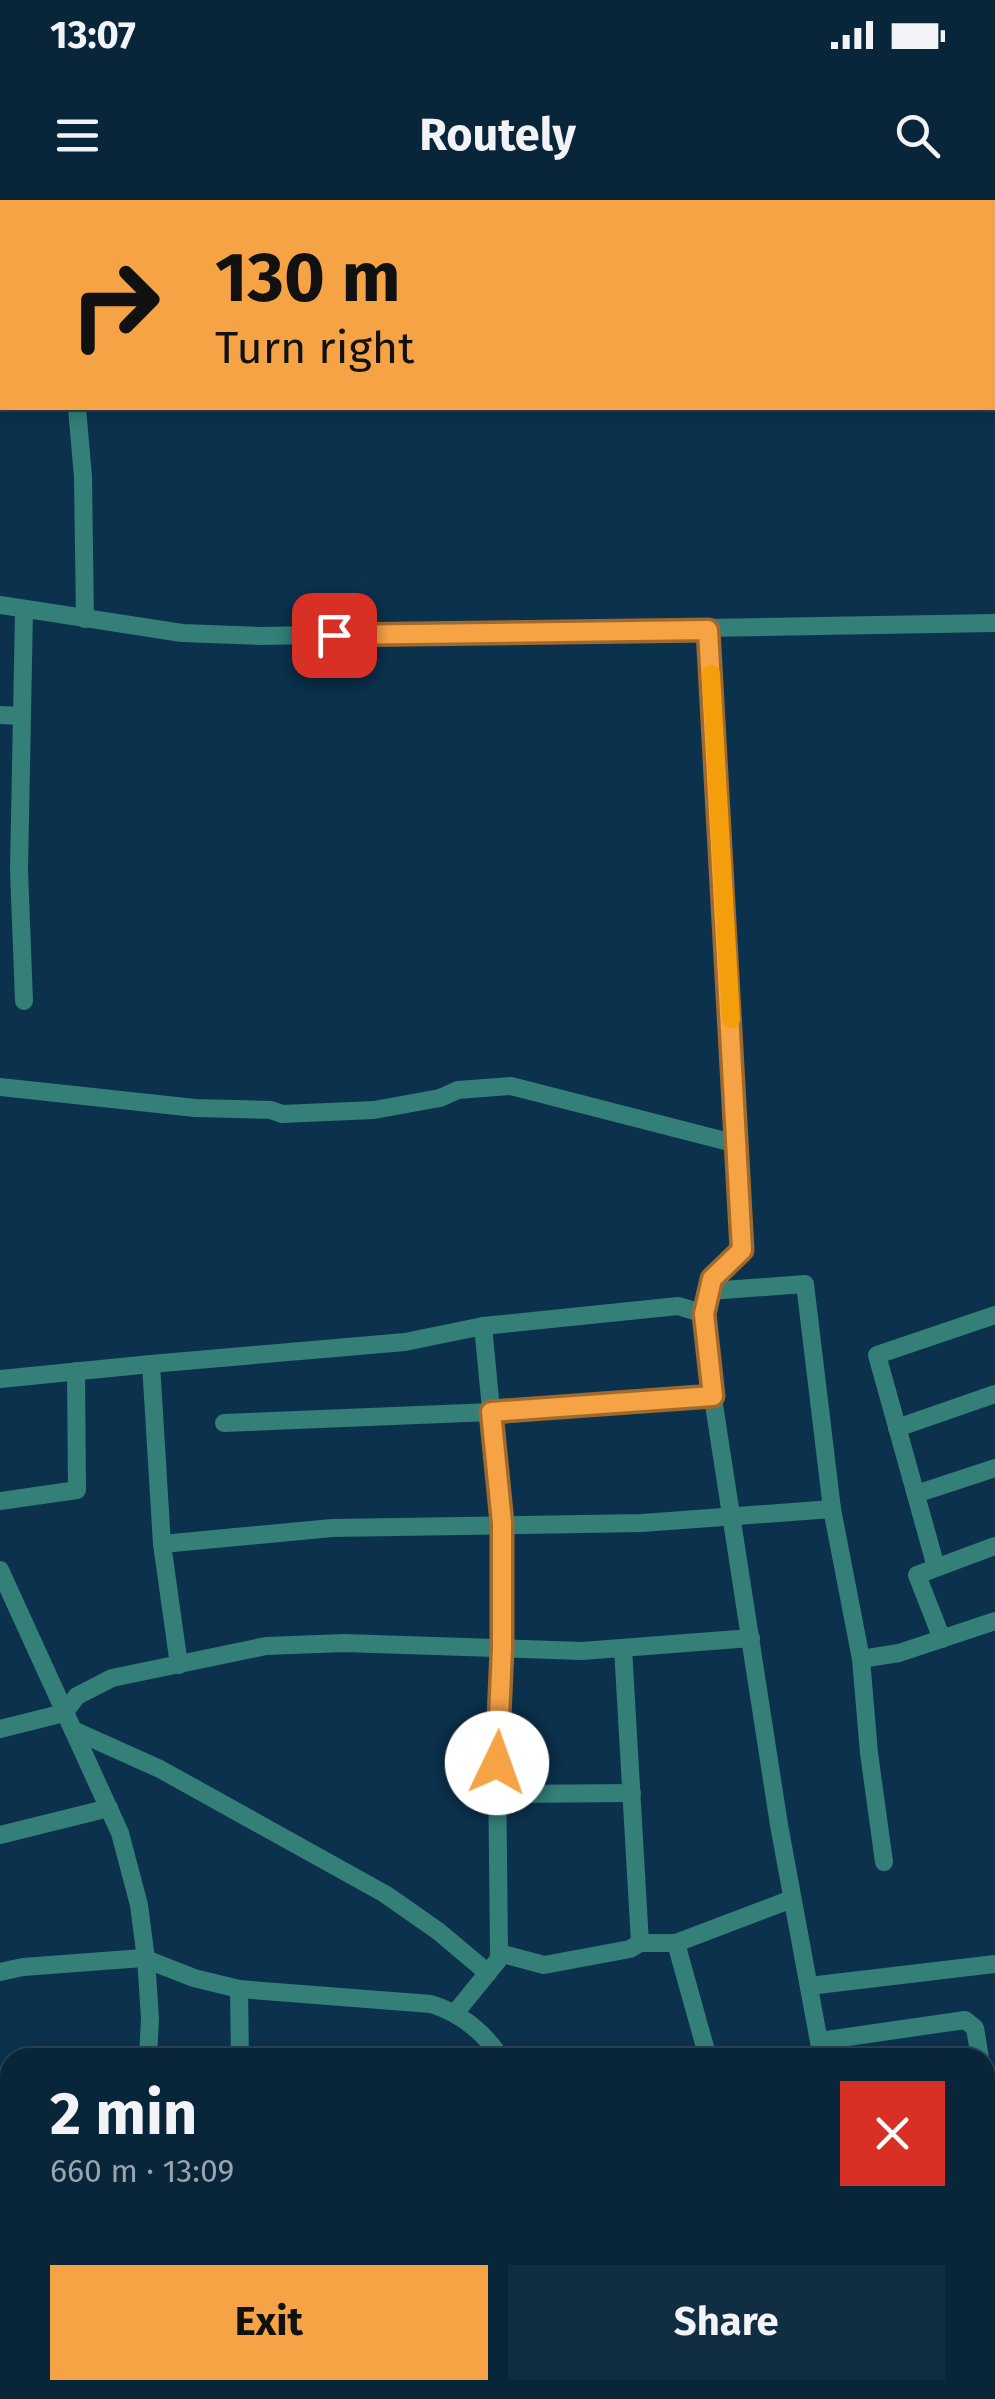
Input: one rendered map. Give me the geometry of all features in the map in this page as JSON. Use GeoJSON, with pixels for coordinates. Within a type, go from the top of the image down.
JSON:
{"type":"FeatureCollection","features":[{"type":"Feature","properties":{"kind":"street"},"geometry":{"type":"LineString","coordinates":[[77,410],[84,493],[85,619]]}},
{"type":"Feature","properties":{"kind":"street"},"geometry":{"type":"LineString","coordinates":[[0,605],[182,633],[260,636],[995,624]]}},
{"type":"Feature","properties":{"kind":"street"},"geometry":{"type":"LineString","coordinates":[[24,611],[20,870],[24,1001]]}},
{"type":"Feature","properties":{"kind":"street"},"geometry":{"type":"LineString","coordinates":[[708,630],[742,1250],[712,1279],[704,1314],[713,1396],[792,1899],[821,2048]]}},
{"type":"Feature","properties":{"kind":"street"},"geometry":{"type":"LineString","coordinates":[[0,715],[21,716]]}},
{"type":"Feature","properties":{"kind":"street"},"geometry":{"type":"LineString","coordinates":[[0,1087],[282,1114],[374,1110],[440,1098],[458,1090],[511,1086],[737,1144]]}},
{"type":"Feature","properties":{"kind":"street"},"geometry":{"type":"LineString","coordinates":[[710,1291],[805,1284],[832,1509],[860,1659],[868,1754],[884,1862]]}},
{"type":"Feature","properties":{"kind":"street"},"geometry":{"type":"LineString","coordinates":[[0,1379],[406,1342],[483,1326],[678,1306],[704,1314]]}},
{"type":"Feature","properties":{"kind":"street"},"geometry":{"type":"LineString","coordinates":[[936,1567],[877,1356],[995,1314]]}},
{"type":"Feature","properties":{"kind":"street"},"geometry":{"type":"LineString","coordinates":[[456,2012],[499,1960],[500,1953],[497,1794],[502,1523],[483,1326]]}},
{"type":"Feature","properties":{"kind":"street"},"geometry":{"type":"LineString","coordinates":[[151,1364],[162,1544],[179,1665]]}},
{"type":"Feature","properties":{"kind":"street"},"geometry":{"type":"LineString","coordinates":[[0,1501],[77,1490],[76,1371]]}},
{"type":"Feature","properties":{"kind":"street"},"geometry":{"type":"LineString","coordinates":[[897,1428],[995,1394]]}},
{"type":"Feature","properties":{"kind":"street"},"geometry":{"type":"LineString","coordinates":[[224,1422],[491,1412],[713,1396]]}},
{"type":"Feature","properties":{"kind":"street"},"geometry":{"type":"LineString","coordinates":[[916,1494],[995,1468]]}},
{"type":"Feature","properties":{"kind":"street"},"geometry":{"type":"LineString","coordinates":[[162,1544],[332,1528],[642,1523],[832,1509]]}},
{"type":"Feature","properties":{"kind":"street"},"geometry":{"type":"LineString","coordinates":[[942,1638],[917,1575],[995,1546]]}},
{"type":"Feature","properties":{"kind":"street"},"geometry":{"type":"LineString","coordinates":[[0,1570],[120,1834],[139,1905],[150,2018],[148,2048]]}},
{"type":"Feature","properties":{"kind":"street"},"geometry":{"type":"LineString","coordinates":[[860,1659],[900,1653],[995,1620]]}},
{"type":"Feature","properties":{"kind":"street"},"geometry":{"type":"LineString","coordinates":[[0,1729],[64,1712],[77,1696],[112,1678],[266,1646],[344,1644],[582,1651],[751,1638]]}},
{"type":"Feature","properties":{"kind":"street"},"geometry":{"type":"LineString","coordinates":[[623,1648],[640,1943]]}},
{"type":"Feature","properties":{"kind":"street"},"geometry":{"type":"LineString","coordinates":[[73,1730],[160,1769],[385,1894],[488,1973]]}},
{"type":"Feature","properties":{"kind":"street"},"geometry":{"type":"LineString","coordinates":[[497,1794],[632,1794]]}},
{"type":"Feature","properties":{"kind":"street"},"geometry":{"type":"LineString","coordinates":[[0,1835],[109,1808]]}},
{"type":"Feature","properties":{"kind":"street"},"geometry":{"type":"LineString","coordinates":[[500,1953],[544,1965],[640,1943],[676,1943],[792,1899]]}},
{"type":"Feature","properties":{"kind":"street"},"geometry":{"type":"LineString","coordinates":[[676,1943],[705,2048]]}},
{"type":"Feature","properties":{"kind":"street"},"geometry":{"type":"LineString","coordinates":[[0,1972],[23,1966],[146,1959],[194,1978],[239,1989],[431,2004],[456,2012],[495,2048]]}},
{"type":"Feature","properties":{"kind":"street"},"geometry":{"type":"LineString","coordinates":[[809,1986],[995,1964]]}},
{"type":"Feature","properties":{"kind":"street"},"geometry":{"type":"LineString","coordinates":[[239,1989],[240,2048]]}},
{"type":"Feature","properties":{"kind":"street"},"geometry":{"type":"LineString","coordinates":[[826,2048],[965,2020],[975,2028],[978,2048]]}},
{"type":"Feature","properties":{"kind":"slow traffic"},"geometry":{"type":"LineString","coordinates":[[711,674],[731,1019]]}},
{"type":"Feature","properties":{"kind":"route"},"geometry":{"type":"LineString","coordinates":[[334,635],[708,630],[742,1250],[712,1279],[704,1314],[713,1396],[491,1412],[502,1523],[497,1763]]}}]}
